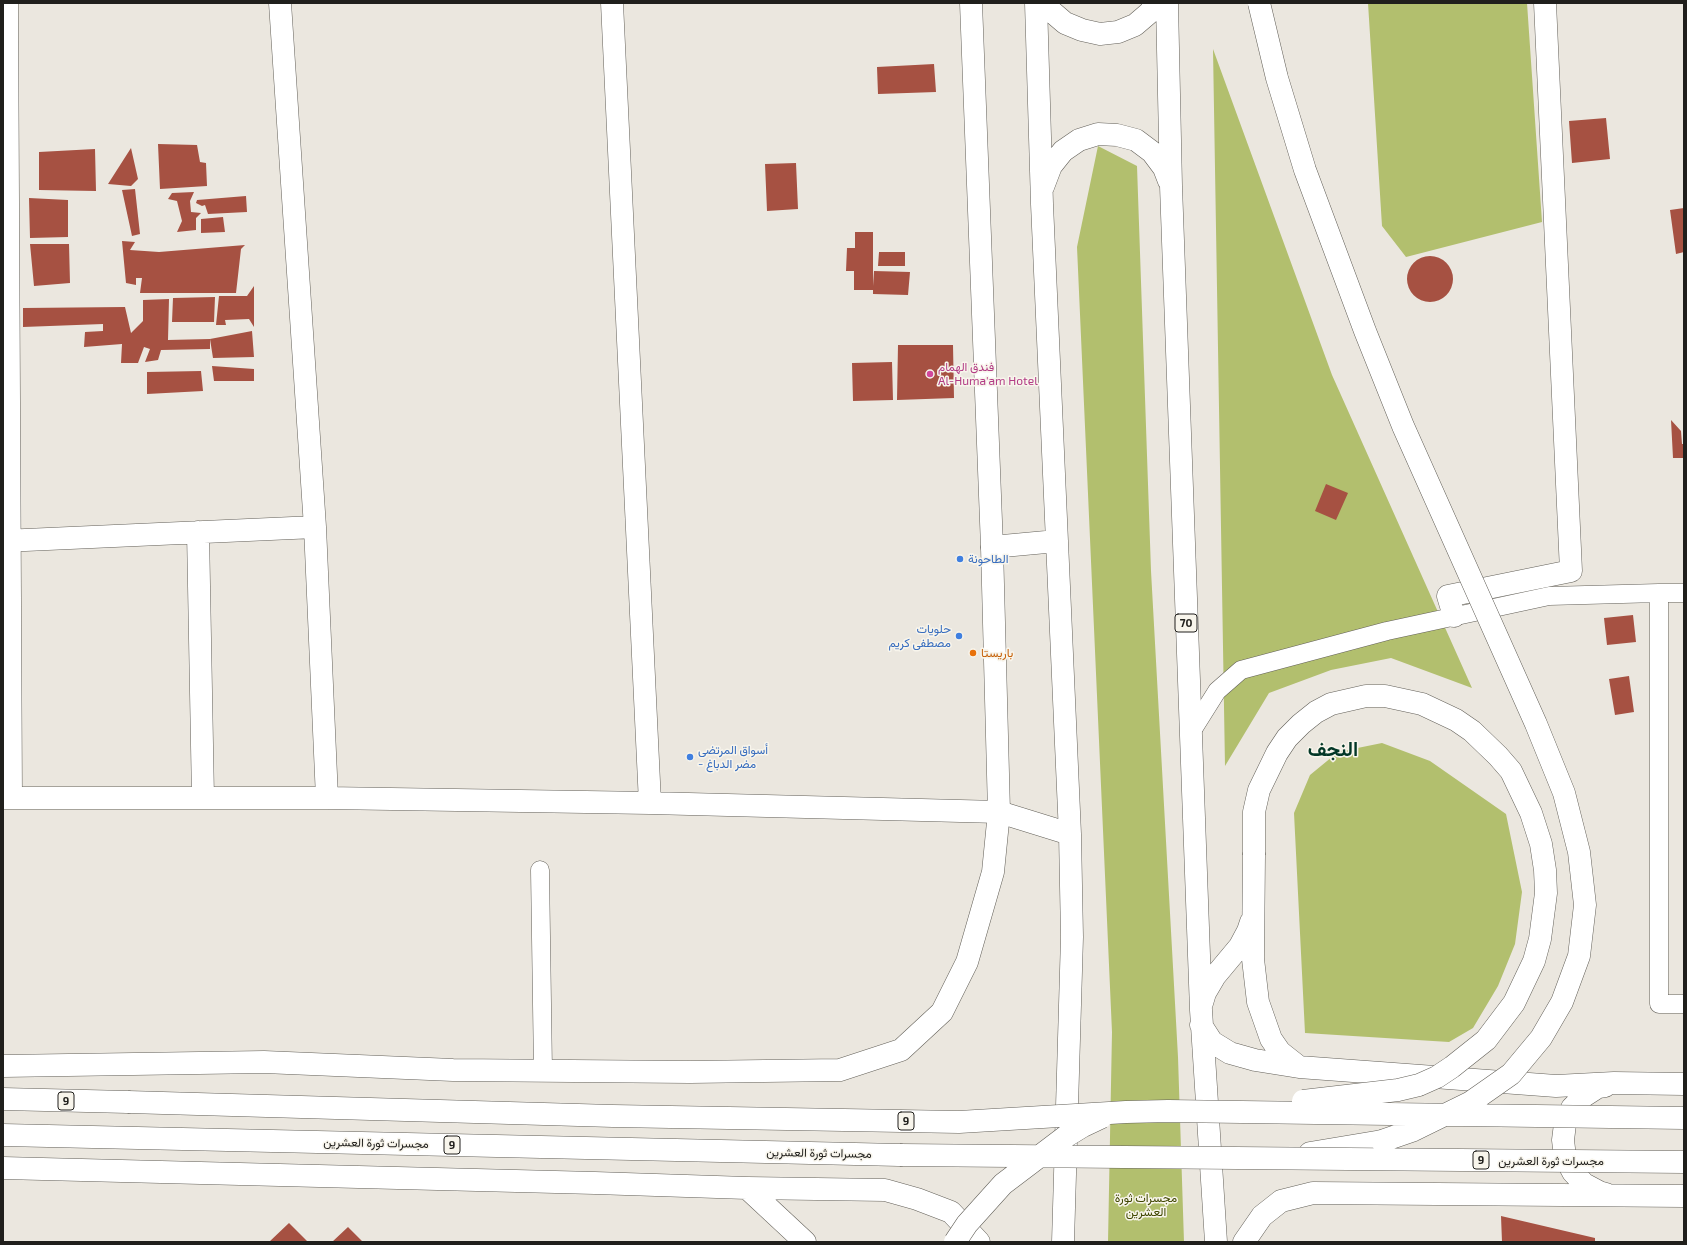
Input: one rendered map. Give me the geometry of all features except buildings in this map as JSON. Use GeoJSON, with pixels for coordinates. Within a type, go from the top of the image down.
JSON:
{"type":"FeatureCollection","features":[{"type":"Feature","properties":{"kind":"main road"},"geometry":{"type":"LineString","coordinates":[[6,3],[7,798],[327,798],[650,803],[999,812],[1070,834]]}},
{"type":"Feature","properties":{"kind":"main road"},"geometry":{"type":"LineString","coordinates":[[280,3],[314,527],[327,798]]}},
{"type":"Feature","properties":{"kind":"main road"},"geometry":{"type":"LineString","coordinates":[[612,3],[650,803]]}},
{"type":"Feature","properties":{"kind":"main road"},"geometry":{"type":"LineString","coordinates":[[3,1066],[264,1062],[453,1070],[690,1072],[840,1070],[901,1050],[942,1012],[967,962],[993,872],[999,812],[992,547],[971,3]]}},
{"type":"Feature","properties":{"kind":"main road"},"geometry":{"type":"LineString","coordinates":[[1036,3],[1042,204],[1070,834],[1072,936],[1064,1242]]}},
{"type":"Feature","properties":{"kind":"main road"},"geometry":{"type":"LineString","coordinates":[[1046,3],[1051,11],[1065,22],[1082,30],[1100,34],[1118,32],[1135,25],[1149,13],[1157,3]]}},
{"type":"Feature","properties":{"kind":"main road","name":"70"},"geometry":{"type":"LineString","coordinates":[[1167,3],[1171,186],[1201,1017],[1216,1242]]}},
{"type":"Feature","properties":{"kind":"main road"},"geometry":{"type":"LineString","coordinates":[[1259,3],[1277,78],[1305,170],[1357,311],[1403,426],[1536,724],[1564,793],[1579,852],[1585,904],[1579,956],[1562,1002],[1541,1038],[1511,1074],[1471,1102],[1414,1130],[1382,1141],[1278,1159]]}},
{"type":"Feature","properties":{"kind":"main road"},"geometry":{"type":"LineString","coordinates":[[1454,616],[1448,596],[1571,571],[1546,3]]}},
{"type":"Feature","properties":{"kind":"main road"},"geometry":{"type":"LineString","coordinates":[[1042,204],[1044,185],[1051,166],[1063,151],[1079,140],[1098,134],[1117,134],[1136,140],[1152,152],[1164,168],[1171,186]]}},
{"type":"Feature","properties":{"kind":"main road"},"geometry":{"type":"LineString","coordinates":[[6,541],[314,527]]}},
{"type":"Feature","properties":{"kind":"main road"},"geometry":{"type":"LineString","coordinates":[[198,532],[203,798]]}},
{"type":"Feature","properties":{"kind":"main road"},"geometry":{"type":"LineString","coordinates":[[992,547],[1057,541]]}},
{"type":"Feature","properties":{"kind":"main road"},"geometry":{"type":"LineString","coordinates":[[1168,1111],[1263,1106],[1398,1090],[1419,1084],[1437,1077],[1486,1040],[1514,1003],[1525,984],[1534,961],[1540,939],[1546,894],[1545,870],[1541,844],[1531,813],[1521,791],[1510,771],[1498,756],[1462,724],[1422,704],[1385,696],[1366,696],[1331,704],[1316,712],[1287,738],[1267,771],[1259,790],[1254,812],[1253,959],[1258,1002],[1271,1039],[1280,1052],[1299,1067]]}},
{"type":"Feature","properties":{"kind":"main road"},"geometry":{"type":"LineString","coordinates":[[1254,914],[1248,931],[1240,946],[1215,976],[1205,993],[1201,1017],[1212,1042],[1230,1053],[1255,1060],[1299,1067],[1556,1086],[1684,1084]]}},
{"type":"Feature","properties":{"kind":"main road"},"geometry":{"type":"LineString","coordinates":[[1614,1084],[1598,1087],[1584,1096],[1572,1108],[1565,1124],[1563,1140],[1565,1157],[1573,1172],[1580,1180],[1584,1184],[1599,1192],[1615,1195]]}},
{"type":"Feature","properties":{"kind":"main road","name":"9"},"geometry":{"type":"LineString","coordinates":[[3,1099],[612,1116],[959,1122],[1126,1112],[1168,1111],[1684,1118]]}},
{"type":"Feature","properties":{"kind":"main road"},"geometry":{"type":"LineString","coordinates":[[955,1242],[967,1224],[1003,1184],[1047,1150],[1083,1126],[1103,1117],[1126,1112]]}},
{"type":"Feature","properties":{"kind":"main road","name":"مجسرات ثورة العشرين"},"geometry":{"type":"LineString","coordinates":[[3,1135],[900,1155],[1684,1162]]}},
{"type":"Feature","properties":{"kind":"main road"},"geometry":{"type":"LineString","coordinates":[[3,1168],[747,1188],[885,1190],[917,1199],[951,1212],[979,1242]]}},
{"type":"Feature","properties":{"kind":"main road"},"geometry":{"type":"LineString","coordinates":[[747,1188],[805,1242]]}},
{"type":"Feature","properties":{"kind":"main road"},"geometry":{"type":"LineString","coordinates":[[1244,1242],[1262,1216],[1281,1201],[1313,1193],[1684,1196]]}},
{"type":"Feature","properties":{"kind":"lane"},"geometry":{"type":"LineString","coordinates":[[1659,593],[1659,1004],[1684,1004]]}},
{"type":"Feature","properties":{"kind":"lane"},"geometry":{"type":"LineString","coordinates":[[1190,734],[1217,691],[1241,670],[1387,631],[1549,596],[1684,593]]}},
{"type":"Feature","properties":{"kind":"lane"},"geometry":{"type":"LineString","coordinates":[[540,870],[543,1071]]}},
{"type":"Feature","properties":{"kind":"green space"},"geometry":{"type":"Polygon","coordinates":[[[1368,3],[1527,3],[1542,222],[1406,257],[1382,226],[1368,3]]]}},
{"type":"Feature","properties":{"kind":"green space"},"geometry":{"type":"Polygon","coordinates":[[[1213,49],[1332,375],[1472,688],[1391,658],[1331,670],[1269,693],[1225,766],[1213,49]]]}},
{"type":"Feature","properties":{"kind":"green space","name":"مجسرات ثورة العشرين"},"geometry":{"type":"Polygon","coordinates":[[[1098,146],[1137,166],[1151,571],[1178,1057],[1184,1242],[1108,1242],[1112,1032],[1077,247],[1098,146]]]}},
{"type":"Feature","properties":{"kind":"green space"},"geometry":{"type":"Polygon","coordinates":[[[1382,743],[1430,761],[1506,814],[1522,892],[1515,944],[1498,986],[1473,1028],[1449,1042],[1305,1033],[1294,813],[1310,775],[1338,752],[1382,743]]]}},
{"type":"Feature","properties":{"kind":"place","name":"فندق الهمام Al-Huma'am Hotel"},"geometry":{"type":"Point","coordinates":[930,374]}},
{"type":"Feature","properties":{"kind":"place","name":"الطاحونة"},"geometry":{"type":"Point","coordinates":[960,559]}},
{"type":"Feature","properties":{"kind":"place","name":"حلويات مصطفى كريم"},"geometry":{"type":"Point","coordinates":[959,636]}},
{"type":"Feature","properties":{"kind":"place","name":"باريستا"},"geometry":{"type":"Point","coordinates":[973,653]}},
{"type":"Feature","properties":{"kind":"place","name":"أسواق المرتضى - مضر الدباغ"},"geometry":{"type":"Point","coordinates":[690,757]}},
{"type":"Feature","properties":{"kind":"district","name":"النجف"},"geometry":{"type":"Point","coordinates":[1333,749]}}]}
